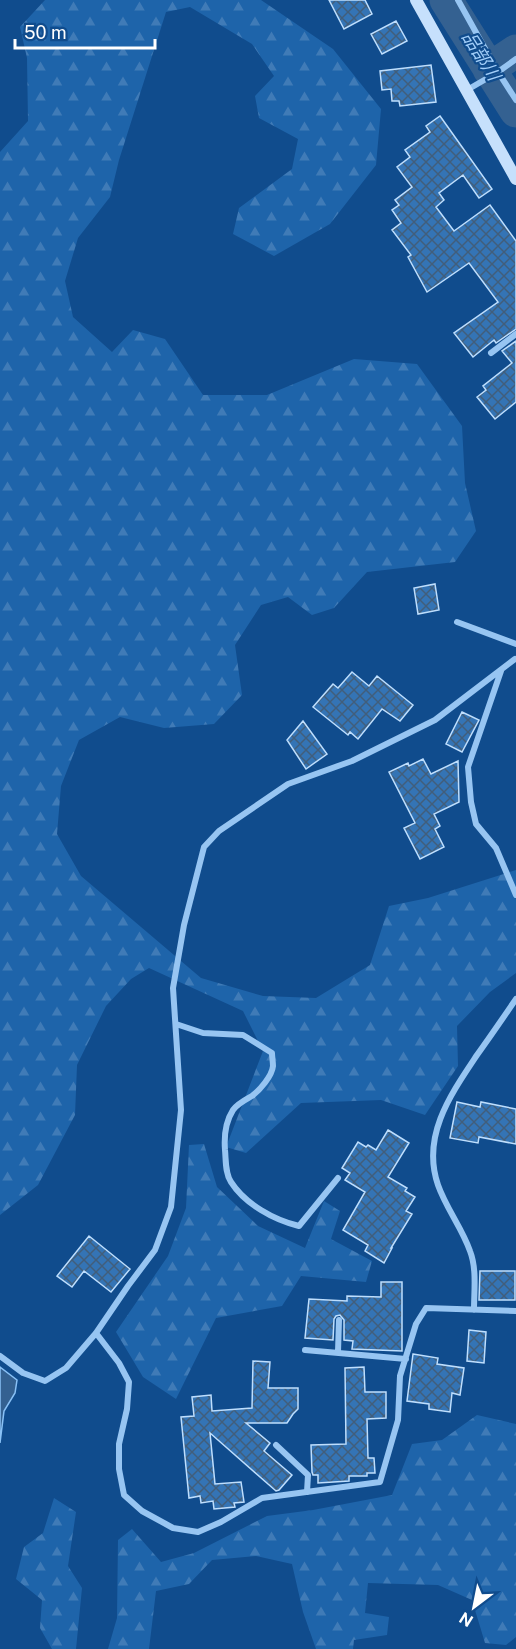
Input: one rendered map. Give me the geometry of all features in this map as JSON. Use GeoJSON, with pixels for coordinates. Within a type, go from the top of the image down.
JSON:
{"type":"FeatureCollection","features":[{"type":"Feature","properties":{"kind":"street"},"geometry":{"type":"LineString","coordinates":[[416,0],[516,178]]}},
{"type":"Feature","properties":{"kind":"street"},"geometry":{"type":"LineString","coordinates":[[459,2],[516,100]]}},
{"type":"Feature","properties":{"kind":"street"},"geometry":{"type":"LineString","coordinates":[[467,90],[516,59]]}},
{"type":"Feature","properties":{"kind":"street"},"geometry":{"type":"LineString","coordinates":[[491,353],[516,334]]}},
{"type":"Feature","properties":{"kind":"street"},"geometry":{"type":"LineString","coordinates":[[457,622],[516,644]]}},
{"type":"Feature","properties":{"kind":"street"},"geometry":{"type":"LineString","coordinates":[[0,1356],[23,1373],[45,1381],[66,1368],[96,1333],[155,1250],[171,1207],[181,1110],[173,988],[184,925],[204,847],[219,831],[288,784],[352,761],[435,720],[516,660],[516,653]]}},
{"type":"Feature","properties":{"kind":"street"},"geometry":{"type":"LineString","coordinates":[[502,669],[468,767],[471,802],[476,824],[496,848],[516,896]]}},
{"type":"Feature","properties":{"kind":"street"},"geometry":{"type":"LineString","coordinates":[[474,1310],[474,1273],[470,1252],[439,1187],[432,1166],[435,1136],[453,1091],[516,999]]}},
{"type":"Feature","properties":{"kind":"street"},"geometry":{"type":"LineString","coordinates":[[176,1024],[203,1033],[243,1035],[272,1053],[273,1068],[255,1093],[235,1107],[229,1118],[224,1141],[226,1167],[230,1181],[247,1200],[282,1222],[299,1227],[338,1178]]}},
{"type":"Feature","properties":{"kind":"street"},"geometry":{"type":"LineString","coordinates":[[96,1333],[119,1363],[129,1382],[127,1409],[119,1444],[119,1469],[124,1495],[142,1511],[173,1528],[198,1532],[221,1522],[262,1498],[380,1482],[398,1420],[400,1376],[416,1324],[426,1308],[516,1311]]}},
{"type":"Feature","properties":{"kind":"street"},"geometry":{"type":"LineString","coordinates":[[338,1353],[339,1320]]}},
{"type":"Feature","properties":{"kind":"street"},"geometry":{"type":"LineString","coordinates":[[305,1350],[405,1359]]}},
{"type":"Feature","properties":{"kind":"street"},"geometry":{"type":"LineString","coordinates":[[276,1445],[308,1475],[307,1492]]}},
{"type":"Feature","properties":{"kind":"green space"},"geometry":{"type":"Polygon","coordinates":[[[45,0],[261,0],[333,49],[381,109],[376,165],[330,224],[274,256],[233,234],[239,208],[292,169],[298,139],[259,118],[255,96],[274,76],[252,44],[190,7],[166,12],[119,160],[110,197],[78,238],[65,281],[73,317],[112,352],[133,330],[165,339],[203,395],[267,395],[354,359],[417,364],[462,426],[465,483],[476,531],[455,562],[367,572],[334,608],[312,615],[288,597],[261,605],[235,645],[242,695],[214,724],[164,728],[120,717],[79,740],[61,786],[57,834],[81,876],[201,978],[263,996],[316,998],[370,965],[389,906],[428,898],[516,870],[516,973],[490,992],[457,1026],[458,1066],[425,1115],[381,1100],[301,1103],[246,1153],[226,1147],[263,1051],[243,1011],[149,968],[131,979],[106,1006],[77,1065],[75,1115],[38,1185],[0,1215],[0,152],[28,121],[27,58],[20,27],[45,0]]]}},
{"type":"Feature","properties":{"kind":"green space"},"geometry":{"type":"Polygon","coordinates":[[[204,1144],[217,1187],[258,1226],[305,1248],[324,1201],[340,1211],[331,1239],[372,1261],[366,1282],[301,1276],[282,1306],[216,1318],[176,1399],[143,1377],[116,1332],[168,1256],[186,1208],[189,1145],[204,1144]]]}},
{"type":"Feature","properties":{"kind":"green space"},"geometry":{"type":"Polygon","coordinates":[[[477,1415],[516,1424],[516,1637],[506,1645],[485,1643],[472,1600],[438,1585],[368,1583],[365,1613],[389,1617],[387,1635],[354,1640],[353,1649],[316,1649],[303,1612],[292,1564],[256,1556],[212,1560],[189,1584],[156,1591],[149,1649],[108,1649],[117,1618],[118,1540],[132,1529],[161,1562],[194,1553],[267,1516],[392,1495],[412,1444],[442,1440],[477,1415]]]}},
{"type":"Feature","properties":{"kind":"green space"},"geometry":{"type":"Polygon","coordinates":[[[54,1498],[76,1512],[68,1566],[82,1588],[76,1649],[52,1649],[40,1628],[42,1600],[16,1579],[24,1547],[43,1533],[54,1498]]]}},
{"type":"Feature","properties":{"kind":"shaded area"},"geometry":{"type":"Polygon","coordinates":[[[0,1367],[17,1380],[15,1393],[4,1411],[0,1443],[0,1367]]]}},
{"type":"Feature","properties":{"kind":"building"},"geometry":{"type":"Polygon","coordinates":[[[329,0],[365,0],[372,14],[344,29],[329,0]]]}},
{"type":"Feature","properties":{"kind":"building"},"geometry":{"type":"Polygon","coordinates":[[[396,21],[407,41],[382,54],[371,34],[396,21]]]}},
{"type":"Feature","properties":{"kind":"building"},"geometry":{"type":"Polygon","coordinates":[[[431,65],[436,102],[400,106],[399,101],[392,101],[391,89],[382,90],[380,71],[431,65]]]}},
{"type":"Feature","properties":{"kind":"building"},"geometry":{"type":"Polygon","coordinates":[[[440,116],[492,189],[479,198],[463,175],[439,193],[444,200],[436,207],[454,231],[490,205],[516,241],[516,329],[496,343],[494,340],[473,357],[454,333],[498,302],[469,263],[427,292],[408,257],[411,255],[392,230],[401,223],[392,210],[399,205],[395,200],[412,187],[397,167],[410,157],[405,150],[430,132],[426,126],[440,116]]]}},
{"type":"Feature","properties":{"kind":"building"},"geometry":{"type":"Polygon","coordinates":[[[516,341],[516,402],[495,419],[477,397],[486,390],[483,386],[512,363],[502,351],[516,341]]]}},
{"type":"Feature","properties":{"kind":"building"},"geometry":{"type":"Polygon","coordinates":[[[435,584],[439,610],[418,614],[414,588],[435,584]]]}},
{"type":"Feature","properties":{"kind":"building"},"geometry":{"type":"Polygon","coordinates":[[[352,672],[369,686],[377,676],[413,705],[400,721],[382,709],[358,739],[350,732],[348,735],[313,707],[333,684],[338,688],[352,672]]]}},
{"type":"Feature","properties":{"kind":"building"},"geometry":{"type":"Polygon","coordinates":[[[462,712],[479,720],[462,752],[446,744],[462,712]]]}},
{"type":"Feature","properties":{"kind":"building"},"geometry":{"type":"Polygon","coordinates":[[[303,721],[327,754],[306,769],[287,740],[303,721]]]}},
{"type":"Feature","properties":{"kind":"building"},"geometry":{"type":"Polygon","coordinates":[[[423,759],[431,774],[458,761],[459,802],[434,814],[440,826],[435,829],[444,847],[420,859],[404,828],[415,823],[389,772],[423,759]]]}},
{"type":"Feature","properties":{"kind":"building"},"geometry":{"type":"Polygon","coordinates":[[[457,1102],[480,1107],[481,1102],[516,1109],[516,1144],[479,1137],[478,1143],[450,1138],[457,1102]]]}},
{"type":"Feature","properties":{"kind":"building"},"geometry":{"type":"Polygon","coordinates":[[[388,1130],[409,1143],[388,1177],[407,1188],[405,1191],[415,1197],[406,1211],[412,1214],[384,1263],[365,1251],[368,1245],[343,1230],[365,1192],[345,1180],[350,1173],[342,1168],[358,1142],[376,1150],[388,1130]]]}},
{"type":"Feature","properties":{"kind":"building"},"geometry":{"type":"Polygon","coordinates":[[[89,1236],[130,1269],[111,1292],[84,1271],[72,1287],[57,1276],[89,1236]]]}},
{"type":"Feature","properties":{"kind":"building"},"geometry":{"type":"Polygon","coordinates":[[[480,1271],[515,1271],[515,1300],[479,1300],[480,1271]]]}},
{"type":"Feature","properties":{"kind":"building"},"geometry":{"type":"Polygon","coordinates":[[[381,1282],[402,1282],[402,1351],[352,1349],[353,1341],[344,1340],[344,1320],[340,1315],[334,1319],[333,1340],[305,1338],[309,1299],[347,1301],[347,1296],[381,1297],[381,1282]]]}},
{"type":"Feature","properties":{"kind":"building"},"geometry":{"type":"Polygon","coordinates":[[[469,1330],[486,1332],[484,1363],[467,1361],[469,1330]]]}},
{"type":"Feature","properties":{"kind":"building"},"geometry":{"type":"Polygon","coordinates":[[[413,1354],[438,1358],[437,1364],[464,1368],[460,1395],[452,1393],[450,1412],[429,1409],[429,1404],[407,1401],[413,1354]]]}},
{"type":"Feature","properties":{"kind":"building"},"geometry":{"type":"Polygon","coordinates":[[[253,1361],[270,1362],[268,1388],[298,1388],[298,1409],[287,1423],[246,1423],[270,1443],[264,1451],[292,1475],[276,1491],[210,1433],[215,1484],[241,1482],[244,1502],[234,1503],[235,1507],[214,1509],[213,1501],[201,1503],[200,1496],[189,1498],[181,1417],[194,1416],[192,1397],[211,1395],[212,1411],[252,1408],[253,1361]]]}},
{"type":"Feature","properties":{"kind":"building"},"geometry":{"type":"Polygon","coordinates":[[[364,1367],[365,1392],[386,1392],[386,1418],[367,1419],[368,1458],[374,1458],[375,1473],[367,1473],[367,1476],[349,1476],[349,1481],[318,1483],[318,1475],[313,1475],[312,1472],[311,1445],[346,1444],[345,1368],[364,1367]]]}},
{"type":"Feature","properties":{"kind":"waterway","name":"品部川"},"geometry":{"type":"LineString","coordinates":[[446,0],[516,111]]}},
{"type":"Feature","properties":{"kind":"waterway"},"geometry":{"type":"LineString","coordinates":[[489,69],[516,51]]}}]}
